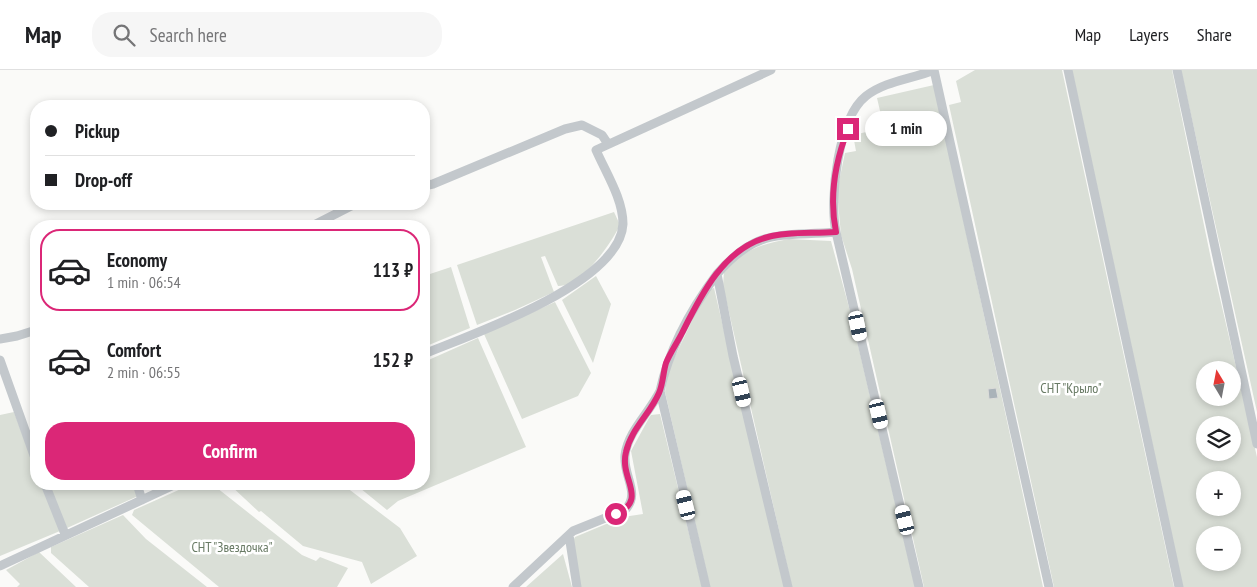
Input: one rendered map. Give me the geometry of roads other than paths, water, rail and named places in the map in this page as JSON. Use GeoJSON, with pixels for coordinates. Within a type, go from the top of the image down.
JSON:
{"type":"FeatureCollection","features":[{"type":"Feature","properties":{"kind":"street"},"geometry":{"type":"LineString","coordinates":[[430,351],[556,297],[603,263],[620,238],[622,224],[620,206],[596,150],[771,70]]}},
{"type":"Feature","properties":{"kind":"street"},"geometry":{"type":"LineString","coordinates":[[919,587],[836,232],[833,184],[840,151],[852,115],[860,101],[878,88],[934,70],[1049,587]]}},
{"type":"Feature","properties":{"kind":"street"},"geometry":{"type":"LineString","coordinates":[[1068,70],[1179,587]]}},
{"type":"Feature","properties":{"kind":"street"},"geometry":{"type":"LineString","coordinates":[[1177,70],[1257,444]]}},
{"type":"Feature","properties":{"kind":"street"},"geometry":{"type":"LineString","coordinates":[[430,185],[565,129],[582,125],[602,135],[608,144]]}},
{"type":"Feature","properties":{"kind":"street"},"geometry":{"type":"LineString","coordinates":[[324,220],[344,210]]}},
{"type":"Feature","properties":{"kind":"street"},"geometry":{"type":"LineString","coordinates":[[513,587],[568,535],[625,510],[631,503],[633,496],[625,471],[625,454],[634,432],[652,407],[660,391],[666,364],[693,311],[717,274],[741,249],[766,238],[783,234],[836,232]]}},
{"type":"Feature","properties":{"kind":"street"},"geometry":{"type":"LineString","coordinates":[[717,274],[733,356],[788,587]]}},
{"type":"Feature","properties":{"kind":"street"},"geometry":{"type":"LineString","coordinates":[[0,339],[30,332]]}},
{"type":"Feature","properties":{"kind":"street"},"geometry":{"type":"LineString","coordinates":[[0,360],[30,444]]}},
{"type":"Feature","properties":{"kind":"street"},"geometry":{"type":"LineString","coordinates":[[660,391],[706,587]]}},
{"type":"Feature","properties":{"kind":"street"},"geometry":{"type":"LineString","coordinates":[[47,490],[65,534]]}},
{"type":"Feature","properties":{"kind":"street"},"geometry":{"type":"LineString","coordinates":[[139,490],[142,500]]}},
{"type":"Feature","properties":{"kind":"street"},"geometry":{"type":"LineString","coordinates":[[0,566],[65,534],[163,490]]}},
{"type":"Feature","properties":{"kind":"street"},"geometry":{"type":"LineString","coordinates":[[568,535],[577,587]]}},
{"type":"Feature","properties":{"kind":"park label","name":"СНТ \"Крыло\""},"geometry":{"type":"Point","coordinates":[1071,388]}},
{"type":"Feature","properties":{"kind":"park label","name":"СНТ \"Звездочка\""},"geometry":{"type":"Point","coordinates":[232,547]}}]}
